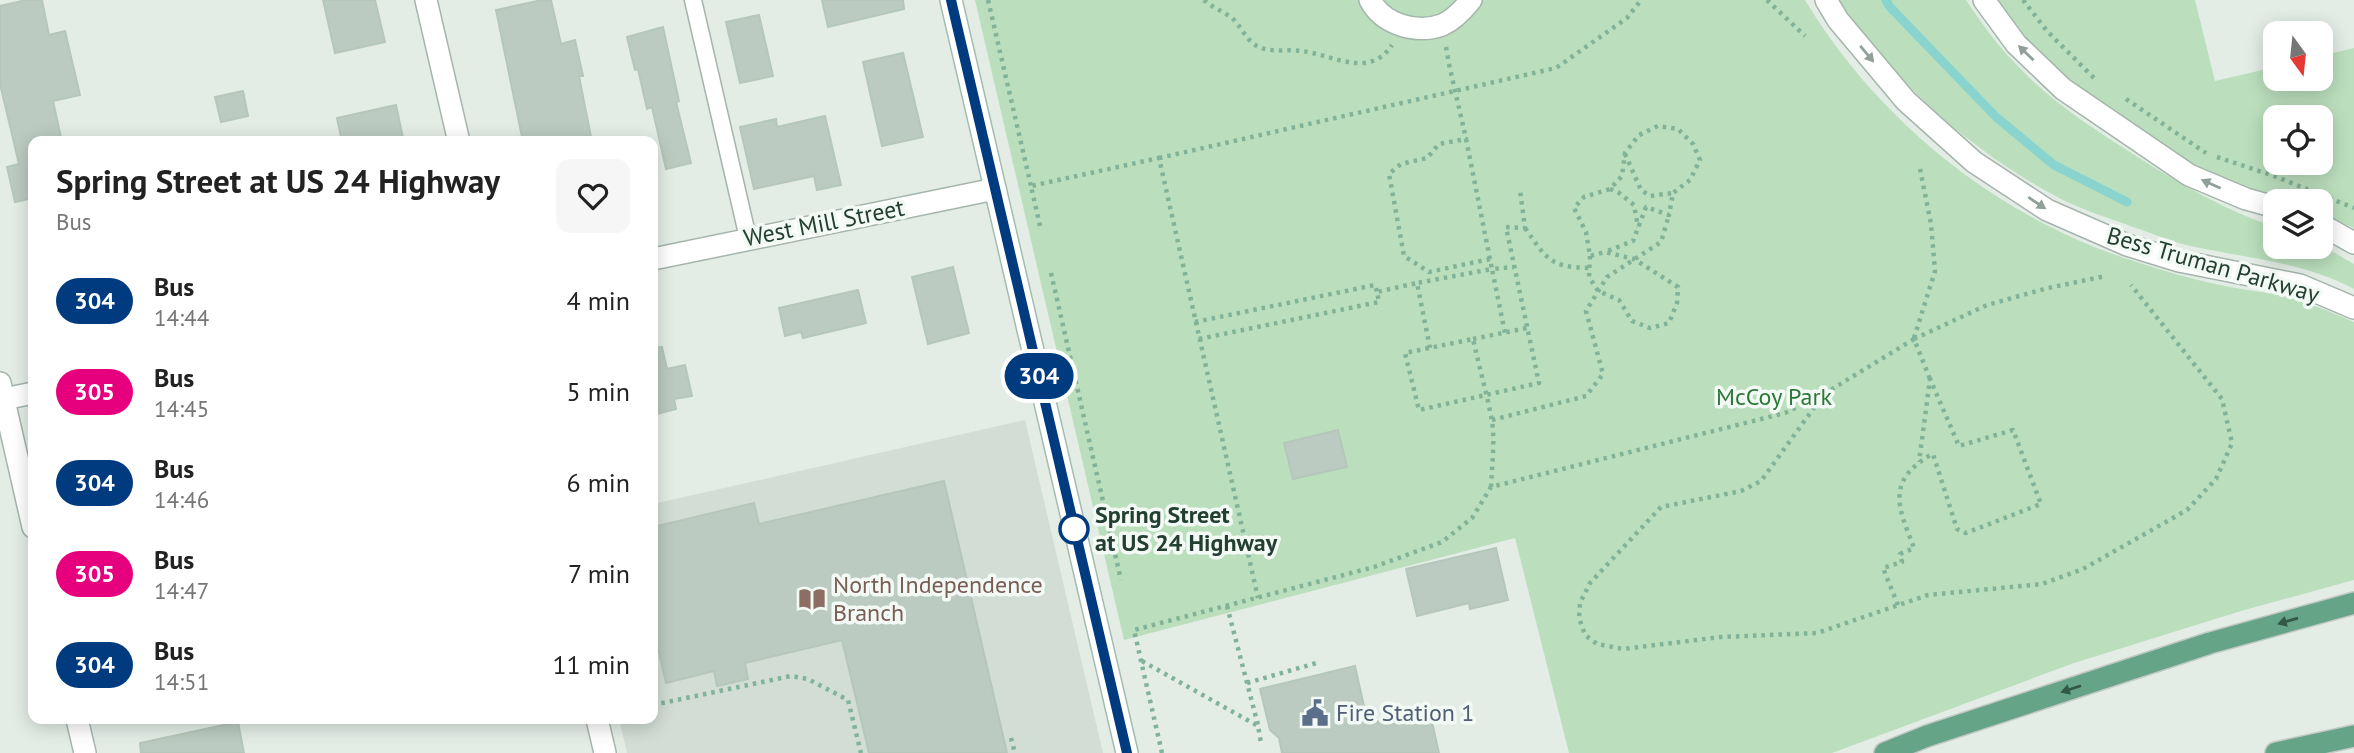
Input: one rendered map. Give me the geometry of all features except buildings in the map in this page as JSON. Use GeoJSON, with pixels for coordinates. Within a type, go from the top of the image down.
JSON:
{"type":"FeatureCollection","features":[{"type":"Feature","properties":{"kind":"main road"},"geometry":{"type":"LineString","coordinates":[[1885,753],[1927,736],[2210,643],[2354,603]]}},
{"type":"Feature","properties":{"kind":"main road"},"geometry":{"type":"LineString","coordinates":[[2276,753],[2354,736]]}},
{"type":"Feature","properties":{"kind":"street"},"geometry":{"type":"LineString","coordinates":[[426,0],[458,136]]}},
{"type":"Feature","properties":{"kind":"street"},"geometry":{"type":"LineString","coordinates":[[951,0],[1126,753]]}},
{"type":"Feature","properties":{"kind":"street"},"geometry":{"type":"LineString","coordinates":[[1370,0],[1388,19],[1406,27],[1425,29],[1443,24],[1460,13],[1471,0]]}},
{"type":"Feature","properties":{"kind":"street","name":"Bess Truman Parkway"},"geometry":{"type":"LineString","coordinates":[[1826,0],[1838,20],[1906,101],[1974,162],[2047,210],[2126,244],[2179,261],[2300,285],[2354,308]]}},
{"type":"Feature","properties":{"kind":"street"},"geometry":{"type":"LineString","coordinates":[[1984,0],[2016,44],[2063,89],[2189,175],[2246,200],[2263,204]]}},
{"type":"Feature","properties":{"kind":"street","name":"West Mill Street"},"geometry":{"type":"LineString","coordinates":[[658,257],[995,189]]}},
{"type":"Feature","properties":{"kind":"street"},"geometry":{"type":"LineString","coordinates":[[2333,231],[2354,243]]}},
{"type":"Feature","properties":{"kind":"street"},"geometry":{"type":"LineString","coordinates":[[28,393],[2,391],[28,505]]}},
{"type":"Feature","properties":{"kind":"street"},"geometry":{"type":"LineString","coordinates":[[78,724],[85,753]]}},
{"type":"Feature","properties":{"kind":"street"},"geometry":{"type":"LineString","coordinates":[[598,724],[605,753]]}},
{"type":"Feature","properties":{"kind":"lane"},"geometry":{"type":"LineString","coordinates":[[692,0],[748,238]]}},
{"type":"Feature","properties":{"kind":"path"},"geometry":{"type":"LineString","coordinates":[[988,0],[1040,226]]}},
{"type":"Feature","properties":{"kind":"path"},"geometry":{"type":"LineString","coordinates":[[1204,0],[1214,9],[1233,18],[1251,42],[1266,49],[1314,52],[1357,63],[1380,58],[1392,44]]}},
{"type":"Feature","properties":{"kind":"path"},"geometry":{"type":"LineString","coordinates":[[1031,186],[1556,68],[1627,18],[1641,0]]}},
{"type":"Feature","properties":{"kind":"path"},"geometry":{"type":"LineString","coordinates":[[1767,0],[1805,36]]}},
{"type":"Feature","properties":{"kind":"path"},"geometry":{"type":"LineString","coordinates":[[2023,0],[2047,31],[2105,86]]}},
{"type":"Feature","properties":{"kind":"path"},"geometry":{"type":"LineString","coordinates":[[1449,64],[1505,333]]}},
{"type":"Feature","properties":{"kind":"path"},"geometry":{"type":"LineString","coordinates":[[2115,92],[2208,155],[2274,176],[2354,208]]}},
{"type":"Feature","properties":{"kind":"path"},"geometry":{"type":"LineString","coordinates":[[1605,252],[1634,259],[1678,287],[1677,303],[1669,323],[1650,328],[1632,321],[1619,300],[1598,291],[1588,276],[1590,257],[1586,232],[1574,208],[1584,197],[1610,189],[1622,176],[1625,153],[1639,135],[1658,126],[1678,130],[1693,144],[1700,160],[1690,180],[1673,193],[1650,196],[1641,190],[1625,153]]}},
{"type":"Feature","properties":{"kind":"path"},"geometry":{"type":"LineString","coordinates":[[1466,139],[1439,144],[1427,158],[1401,164],[1388,178],[1404,256],[1429,272],[1490,259]]}},
{"type":"Feature","properties":{"kind":"path"},"geometry":{"type":"LineString","coordinates":[[1159,158],[1258,598]]}},
{"type":"Feature","properties":{"kind":"path"},"geometry":{"type":"LineString","coordinates":[[1898,605],[1884,568],[1902,562],[1899,554],[1914,548],[1901,512],[1898,491],[1904,477],[1919,462],[1933,454],[1957,529],[1966,533],[2041,505],[2013,430],[1959,446],[1914,339],[1935,271],[1931,223],[1920,169]]}},
{"type":"Feature","properties":{"kind":"path"},"geometry":{"type":"LineString","coordinates":[[1610,189],[1634,205],[1638,228]]}},
{"type":"Feature","properties":{"kind":"path"},"geometry":{"type":"LineString","coordinates":[[1520,190],[1525,228],[1545,256],[1564,267],[1589,268]]}},
{"type":"Feature","properties":{"kind":"path"},"geometry":{"type":"LineString","coordinates":[[1492,420],[1586,397],[1603,374],[1586,311],[1607,277],[1661,242],[1670,215],[1673,193]]}},
{"type":"Feature","properties":{"kind":"path"},"geometry":{"type":"LineString","coordinates":[[1590,257],[1633,241],[1646,207],[1670,215]]}},
{"type":"Feature","properties":{"kind":"path"},"geometry":{"type":"LineString","coordinates":[[1525,228],[1506,227],[1539,383],[1419,410],[1405,353],[1527,328]]}},
{"type":"Feature","properties":{"kind":"path"},"geometry":{"type":"LineString","coordinates":[[1377,292],[1514,267]]}},
{"type":"Feature","properties":{"kind":"path"},"geometry":{"type":"LineString","coordinates":[[1051,273],[1121,580]]}},
{"type":"Feature","properties":{"kind":"path"},"geometry":{"type":"LineString","coordinates":[[1491,487],[1785,413],[1824,394],[1914,339],[1987,305],[2105,276]]}},
{"type":"Feature","properties":{"kind":"path"},"geometry":{"type":"LineString","coordinates":[[1417,283],[1430,348]]}},
{"type":"Feature","properties":{"kind":"path"},"geometry":{"type":"LineString","coordinates":[[1195,322],[1376,285],[1379,302],[1199,339]]}},
{"type":"Feature","properties":{"kind":"path"},"geometry":{"type":"LineString","coordinates":[[1824,394],[1761,481],[1741,491],[1661,506],[1590,583],[1580,603],[1579,618],[1585,635],[1597,644],[1623,649],[1721,637],[1817,633],[1928,595],[2042,584],[2083,569],[2188,510],[2216,480],[2232,443],[2222,399],[2131,285]]}},
{"type":"Feature","properties":{"kind":"path"},"geometry":{"type":"LineString","coordinates":[[1161,753],[1134,630],[1374,567],[1442,542],[1472,518],[1491,487],[1493,446],[1492,420],[1473,340]]}},
{"type":"Feature","properties":{"kind":"path"},"geometry":{"type":"LineString","coordinates":[[1919,462],[1930,379]]}},
{"type":"Feature","properties":{"kind":"path"},"geometry":{"type":"LineString","coordinates":[[1227,606],[1261,743]]}},
{"type":"Feature","properties":{"kind":"path"},"geometry":{"type":"LineString","coordinates":[[1141,661],[1258,726]]}},
{"type":"Feature","properties":{"kind":"path"},"geometry":{"type":"LineString","coordinates":[[1247,683],[1320,662]]}},
{"type":"Feature","properties":{"kind":"path"},"geometry":{"type":"LineString","coordinates":[[658,704],[783,677],[808,679],[848,700],[861,753]]}},
{"type":"Feature","properties":{"kind":"path"},"geometry":{"type":"LineString","coordinates":[[1011,738],[1015,753]]}},
{"type":"Feature","properties":{"kind":"shaded area"},"geometry":{"type":"Polygon","coordinates":[[[1025,420],[1103,753],[627,753],[620,724],[658,724],[658,503],[1025,420]]]}},
{"type":"Feature","properties":{"kind":"green space","name":"McCoy Park"},"geometry":{"type":"Polygon","coordinates":[[[975,0],[1805,0],[1835,45],[1869,87],[1907,126],[1948,162],[1993,194],[2089,245],[2178,275],[2289,297],[2354,322],[2354,580],[2241,611],[2074,663],[1832,753],[1569,753],[1515,538],[1124,640],[975,0]]]}},
{"type":"Feature","properties":{"kind":"green space"},"geometry":{"type":"Polygon","coordinates":[[[1839,0],[1966,0],[2008,56],[2071,112],[2184,185],[2263,222],[2263,259],[2333,259],[2333,252],[2354,264],[2354,289],[2293,266],[2173,241],[2057,197],[2025,179],[1964,136],[1909,86],[1860,30],[1839,0]]]}},
{"type":"Feature","properties":{"kind":"green space"},"geometry":{"type":"Polygon","coordinates":[[[1993,0],[2195,0],[2215,81],[2263,70],[2263,91],[2333,91],[2333,53],[2354,48],[2354,228],[2333,218],[2333,189],[2263,189],[2263,193],[2215,176],[2185,162],[2082,95],[2037,55],[1993,0]]]}},
{"type":"Feature","properties":{"kind":"waterway"},"geometry":{"type":"LineString","coordinates":[[1886,0],[1996,117],[2054,165],[2127,202]]}},
{"type":"Feature","properties":{"kind":"bus line","name":"304"},"geometry":{"type":"LineString","coordinates":[[951,0],[1127,753]]}},
{"type":"Feature","properties":{"kind":"place","name":"Spring Street at US 24 Highway"},"geometry":{"type":"Point","coordinates":[1074,529]}},
{"type":"Feature","properties":{"kind":"place","name":"North Independence Branch"},"geometry":{"type":"Point","coordinates":[812,599]}},
{"type":"Feature","properties":{"kind":"place","name":"Fire Station 1"},"geometry":{"type":"Point","coordinates":[1315,713]}}]}
